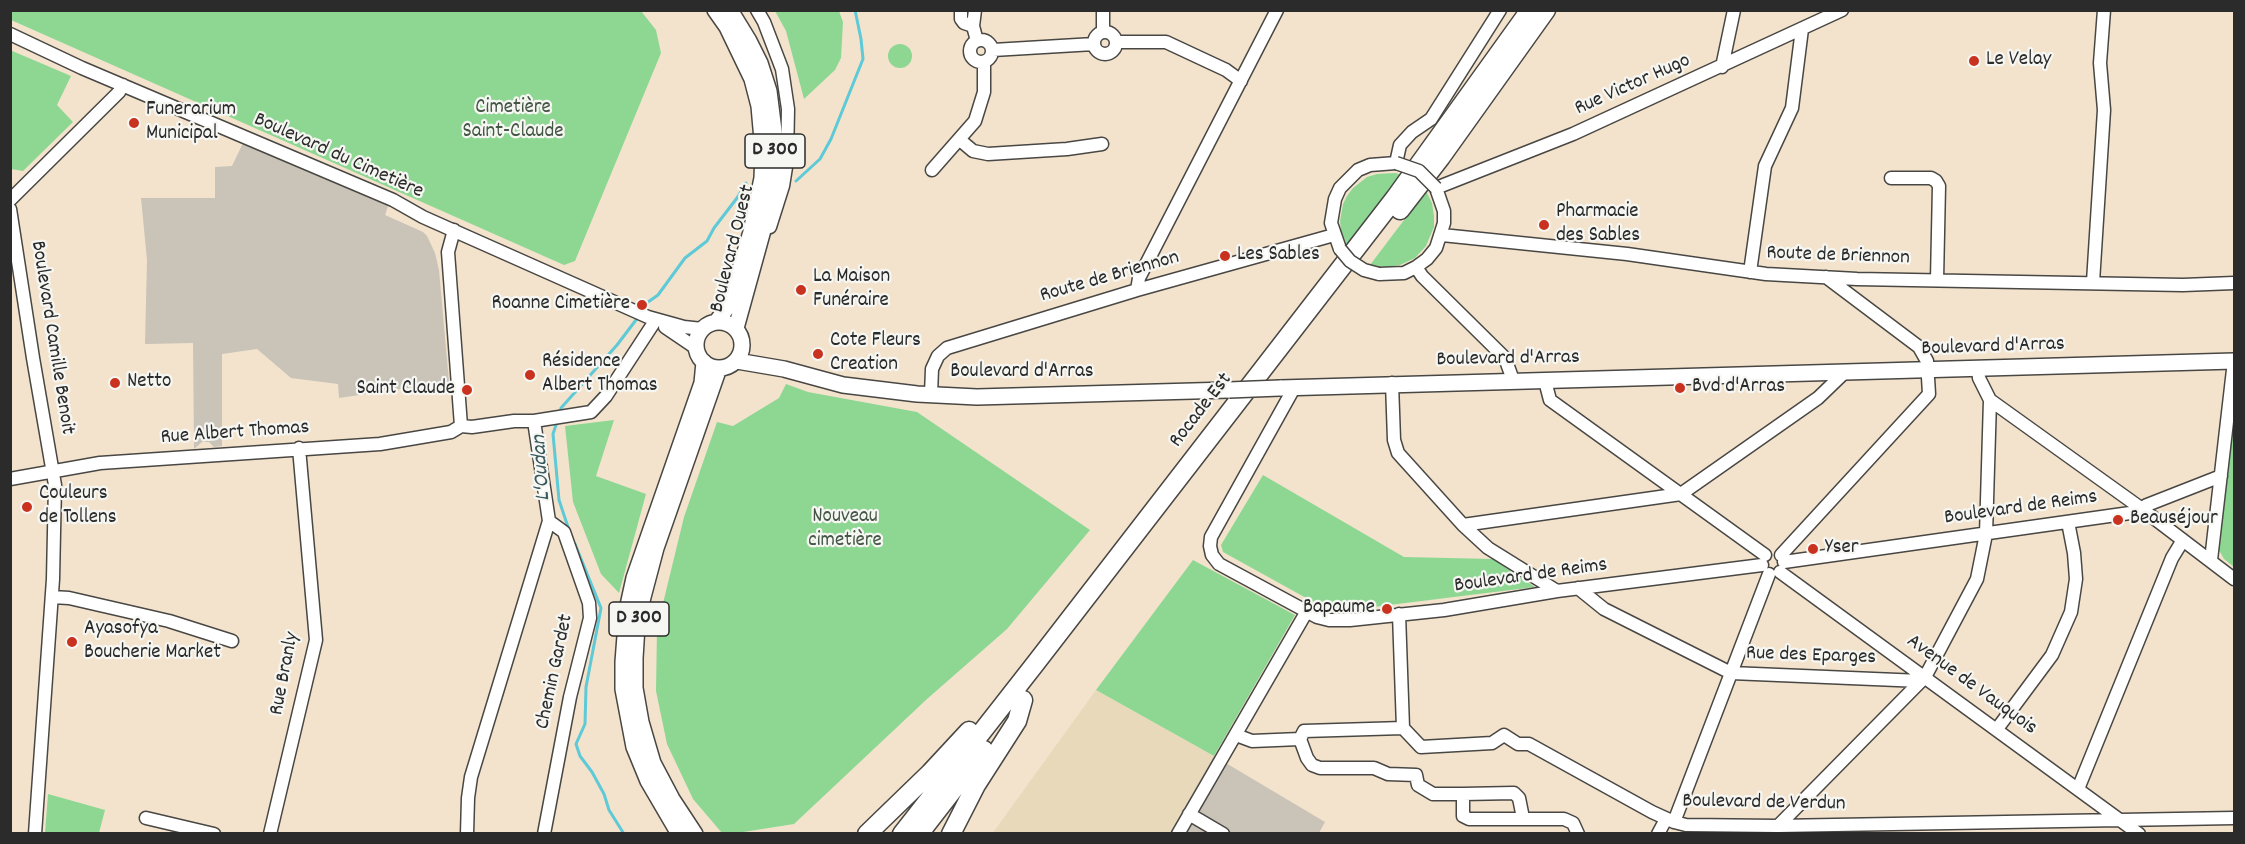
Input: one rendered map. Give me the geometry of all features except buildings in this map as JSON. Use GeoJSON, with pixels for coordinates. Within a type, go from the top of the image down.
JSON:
{"type":"FeatureCollection","features":[{"type":"Feature","properties":{"kind":"highway","name":"Rocade Est"},"geometry":{"type":"LineString","coordinates":[[902,834],[1395,198],[1530,10]]}},
{"type":"Feature","properties":{"kind":"highway","name":"Rocade Est"},"geometry":{"type":"LineString","coordinates":[[919,834],[1442,157],[1546,10]]}},
{"type":"Feature","properties":{"kind":"highway"},"geometry":{"type":"LineString","coordinates":[[867,834],[961,741],[1022,671],[1035,664]]}},
{"type":"Feature","properties":{"kind":"highway"},"geometry":{"type":"LineString","coordinates":[[951,834],[976,784],[1017,721],[1023,700]]}},
{"type":"Feature","properties":{"kind":"main road","name":"Boulevard Ouest"},"geometry":{"type":"LineString","coordinates":[[717,321],[729,305],[768,212],[774,177],[775,139],[769,91],[760,63],[739,22],[722,13]]}},
{"type":"Feature","properties":{"kind":"main road","name":"Boulevard Ouest"},"geometry":{"type":"LineString","coordinates":[[736,328],[742,277]]}},
{"type":"Feature","properties":{"kind":"main road"},"geometry":{"type":"LineString","coordinates":[[717,321],[728,323],[736,328],[743,346],[737,361],[719,369],[704,362],[696,348],[696,341],[702,329],[708,323],[717,321]]}},
{"type":"Feature","properties":{"kind":"main road","name":"Boulevard d'Arras"},"geometry":{"type":"LineString","coordinates":[[743,346],[757,356],[784,369]]}},
{"type":"Feature","properties":{"kind":"main road","name":"Boulevard d'Arras"},"geometry":{"type":"LineString","coordinates":[[737,361],[784,369],[843,385],[988,397],[1392,383],[1928,371],[2234,361]]}},
{"type":"Feature","properties":{"kind":"main road","name":"D 300"},"geometry":{"type":"LineString","coordinates":[[679,834],[648,781],[634,747],[623,689],[624,644],[627,610],[634,578],[702,383],[704,362]]}},
{"type":"Feature","properties":{"kind":"main road","name":"D 300"},"geometry":{"type":"LineString","coordinates":[[694,834],[653,763],[641,722],[635,688],[635,658],[637,626],[656,548],[719,369]]}},
{"type":"Feature","properties":{"kind":"street"},"geometry":{"type":"LineString","coordinates":[[742,277],[781,196],[788,138],[788,109],[782,69],[777,52],[757,10]]}},
{"type":"Feature","properties":{"kind":"street"},"geometry":{"type":"LineString","coordinates":[[960,10],[961,20],[973,26]]}},
{"type":"Feature","properties":{"kind":"street"},"geometry":{"type":"LineString","coordinates":[[975,10],[973,26],[977,41]]}},
{"type":"Feature","properties":{"kind":"street"},"geometry":{"type":"LineString","coordinates":[[1103,32],[1104,10]]}},
{"type":"Feature","properties":{"kind":"street"},"geometry":{"type":"LineString","coordinates":[[1137,290],[1139,279],[1277,10]]}},
{"type":"Feature","properties":{"kind":"street"},"geometry":{"type":"LineString","coordinates":[[1396,163],[1400,145],[1412,132],[1431,119],[1500,10]]}},
{"type":"Feature","properties":{"kind":"street"},"geometry":{"type":"LineString","coordinates":[[1722,67],[1734,10]]}},
{"type":"Feature","properties":{"kind":"street","name":"Rue Victor Hugo"},"geometry":{"type":"LineString","coordinates":[[1436,188],[1573,134],[1842,10]]}},
{"type":"Feature","properties":{"kind":"street"},"geometry":{"type":"LineString","coordinates":[[2093,282],[2104,110],[2100,63],[2104,10]]}},
{"type":"Feature","properties":{"kind":"street"},"geometry":{"type":"LineString","coordinates":[[1750,272],[1765,166],[1792,108],[1802,29]]}},
{"type":"Feature","properties":{"kind":"street"},"geometry":{"type":"LineString","coordinates":[[1103,32],[1112,34],[1116,42],[1113,51],[1105,54],[1097,50],[1095,44],[1096,37],[1103,32]]}},
{"type":"Feature","properties":{"kind":"street","name":"Boulevard du Cimetière"},"geometry":{"type":"LineString","coordinates":[[10,34],[123,85],[393,200],[454,230],[636,311],[692,343],[696,348]]}},
{"type":"Feature","properties":{"kind":"street"},"geometry":{"type":"LineString","coordinates":[[977,41],[989,43],[993,50],[991,58],[984,63],[976,61],[970,55],[971,46],[977,41]]}},
{"type":"Feature","properties":{"kind":"street"},"geometry":{"type":"LineString","coordinates":[[1116,42],[1167,42],[1184,48],[1226,70],[1241,81]]}},
{"type":"Feature","properties":{"kind":"street"},"geometry":{"type":"LineString","coordinates":[[993,50],[1095,44]]}},
{"type":"Feature","properties":{"kind":"street"},"geometry":{"type":"LineString","coordinates":[[932,170],[960,141],[975,121],[984,92],[984,63]]}},
{"type":"Feature","properties":{"kind":"street"},"geometry":{"type":"LineString","coordinates":[[10,200],[119,92],[123,85]]}},
{"type":"Feature","properties":{"kind":"street"},"geometry":{"type":"LineString","coordinates":[[960,141],[973,151],[988,154],[1067,149],[1102,144]]}},
{"type":"Feature","properties":{"kind":"street"},"geometry":{"type":"LineString","coordinates":[[1396,163],[1419,171],[1436,188],[1444,211],[1442,235],[1436,248],[1416,267],[1404,273],[1379,274],[1357,265],[1340,249],[1331,223],[1335,199],[1348,178],[1370,165],[1396,163]]}},
{"type":"Feature","properties":{"kind":"street"},"geometry":{"type":"LineString","coordinates":[[1891,178],[1931,178],[1940,186],[1937,280]]}},
{"type":"Feature","properties":{"kind":"street","name":"Boulevard Camille Benoit"},"geometry":{"type":"LineString","coordinates":[[10,209],[15,277],[33,358],[55,485],[52,597],[35,834]]}},
{"type":"Feature","properties":{"kind":"street"},"geometry":{"type":"LineString","coordinates":[[454,230],[448,252],[461,426]]}},
{"type":"Feature","properties":{"kind":"street","name":"Route de Briennon"},"geometry":{"type":"LineString","coordinates":[[931,394],[932,369],[938,356],[947,348],[1137,290],[1334,235]]}},
{"type":"Feature","properties":{"kind":"street","name":"Route de Briennon"},"geometry":{"type":"LineString","coordinates":[[1442,235],[1627,254],[1750,272],[1826,277],[2198,285],[2235,283]]}},
{"type":"Feature","properties":{"kind":"street"},"geometry":{"type":"LineString","coordinates":[[1416,267],[1422,276],[1505,358],[1513,380]]}},
{"type":"Feature","properties":{"kind":"street"},"geometry":{"type":"LineString","coordinates":[[1658,834],[1670,820],[1773,564],[1929,394],[1927,361],[1919,347],[1826,277]]}},
{"type":"Feature","properties":{"kind":"street","name":"Boulevard du Cimetière"},"geometry":{"type":"LineString","coordinates":[[652,319],[702,329]]}},
{"type":"Feature","properties":{"kind":"street","name":"Rue Albert Thomas"},"geometry":{"type":"LineString","coordinates":[[10,479],[100,463],[380,444],[452,432],[461,426],[472,427],[522,420],[540,421],[591,412],[606,396],[652,319]]}},
{"type":"Feature","properties":{"kind":"street"},"geometry":{"type":"LineString","coordinates":[[2211,560],[2234,361]]}},
{"type":"Feature","properties":{"kind":"street"},"geometry":{"type":"LineString","coordinates":[[1978,369],[1979,378],[1990,400],[2235,579]]}},
{"type":"Feature","properties":{"kind":"street"},"geometry":{"type":"LineString","coordinates":[[1463,525],[1681,494],[1818,398],[1845,372]]}},
{"type":"Feature","properties":{"kind":"street","name":"Avenue de Vauquois"},"geometry":{"type":"LineString","coordinates":[[1545,381],[1550,400],[1681,494],[1923,679],[1997,729],[2139,834]]}},
{"type":"Feature","properties":{"kind":"street"},"geometry":{"type":"LineString","coordinates":[[1392,383],[1394,440],[1398,453],[1463,525],[1488,548],[1557,591]]}},
{"type":"Feature","properties":{"kind":"street","name":"Boulevard de Reims"},"geometry":{"type":"LineString","coordinates":[[1287,388],[1211,537],[1210,546],[1212,555],[1219,564],[1307,611],[1329,620],[1350,620],[1444,610],[1578,588],[1773,564],[2137,512],[2220,476]]}},
{"type":"Feature","properties":{"kind":"street"},"geometry":{"type":"LineString","coordinates":[[1771,829],[1923,679],[1977,579],[1986,534],[1990,400]]}},
{"type":"Feature","properties":{"kind":"street"},"geometry":{"type":"LineString","coordinates":[[467,834],[471,777],[549,521],[540,421]]}},
{"type":"Feature","properties":{"kind":"street","name":"Rue Branly"},"geometry":{"type":"LineString","coordinates":[[270,834],[316,640],[299,448]]}},
{"type":"Feature","properties":{"kind":"street","name":"Chemin Gardet"},"geometry":{"type":"LineString","coordinates":[[544,834],[570,697],[590,618],[589,603],[564,532],[549,521]]}},
{"type":"Feature","properties":{"kind":"street"},"geometry":{"type":"LineString","coordinates":[[1997,729],[2052,655],[2070,612],[2076,579],[2068,522]]}},
{"type":"Feature","properties":{"kind":"street"},"geometry":{"type":"LineString","coordinates":[[2078,789],[2172,558],[2183,540]]}},
{"type":"Feature","properties":{"kind":"street","name":"Rue des Eparges"},"geometry":{"type":"LineString","coordinates":[[1578,588],[1604,609],[1731,673],[1923,679]]}},
{"type":"Feature","properties":{"kind":"street"},"geometry":{"type":"LineString","coordinates":[[52,597],[69,598],[169,621],[232,641]]}},
{"type":"Feature","properties":{"kind":"street"},"geometry":{"type":"LineString","coordinates":[[1178,834],[1307,611]]}},
{"type":"Feature","properties":{"kind":"street"},"geometry":{"type":"LineString","coordinates":[[1399,614],[1403,728],[1304,731],[1300,740],[1307,758],[1312,765],[1320,768],[1374,768],[1388,774],[1416,775],[1418,785],[1433,794],[1514,793],[1519,798],[1523,818]]}},
{"type":"Feature","properties":{"kind":"street","name":"Boulevard de Verdun"},"geometry":{"type":"LineString","coordinates":[[1403,728],[1421,747],[1492,743],[1504,735],[1518,744],[1529,744],[1670,820],[1686,825],[1771,829],[2235,818]]}},
{"type":"Feature","properties":{"kind":"street"},"geometry":{"type":"LineString","coordinates":[[1236,735],[1252,741],[1300,740]]}},
{"type":"Feature","properties":{"kind":"street"},"geometry":{"type":"LineString","coordinates":[[1463,794],[1463,816],[1469,819],[1564,819],[1573,823],[1578,834]]}},
{"type":"Feature","properties":{"kind":"street"},"geometry":{"type":"LineString","coordinates":[[1189,814],[1223,834]]}},
{"type":"Feature","properties":{"kind":"street"},"geometry":{"type":"LineString","coordinates":[[146,818],[214,834]]}},
{"type":"Feature","properties":{"kind":"shaded area"},"geometry":{"type":"Polygon","coordinates":[[[243,143],[388,206],[385,215],[427,236],[435,253],[439,270],[449,382],[339,398],[338,384],[291,378],[257,349],[222,354],[222,446],[214,447],[209,442],[202,442],[194,449],[193,343],[145,344],[147,260],[141,198],[215,198],[215,167],[232,166],[243,143]]]}},
{"type":"Feature","properties":{"kind":"shaded area"},"geometry":{"type":"Polygon","coordinates":[[[1096,690],[1214,756],[1169,833],[992,834],[1096,690]]]}},
{"type":"Feature","properties":{"kind":"shaded area"},"geometry":{"type":"Polygon","coordinates":[[[1214,756],[1325,822],[1319,833],[1169,834],[1214,756]]]}},
{"type":"Feature","properties":{"kind":"green space","name":"Cimetière Saint-Claude"},"geometry":{"type":"Polygon","coordinates":[[[11,10],[641,11],[656,30],[661,53],[575,261],[564,265],[11,20],[11,10]]]}},
{"type":"Feature","properties":{"kind":"green space"},"geometry":{"type":"Polygon","coordinates":[[[775,11],[839,11],[843,22],[841,58],[835,70],[804,99],[786,31],[775,11]]]}},
{"type":"Feature","properties":{"kind":"green space"},"geometry":{"type":"Polygon","coordinates":[[[900,44],[909,47],[912,56],[909,65],[900,68],[891,65],[888,56],[891,47],[900,44]]]}},
{"type":"Feature","properties":{"kind":"green space"},"geometry":{"type":"Polygon","coordinates":[[[10,50],[71,76],[57,105],[73,122],[23,171],[11,169],[10,50]]]}},
{"type":"Feature","properties":{"kind":"green space"},"geometry":{"type":"Polygon","coordinates":[[[1395,173],[1402,175],[1347,245],[1340,221],[1347,196],[1367,177],[1395,173]]]}},
{"type":"Feature","properties":{"kind":"green space"},"geometry":{"type":"Polygon","coordinates":[[[1426,191],[1432,203],[1434,227],[1426,246],[1415,258],[1400,265],[1385,267],[1370,265],[1426,191]]]}},
{"type":"Feature","properties":{"kind":"green space","name":"Nouveau cimetière"},"geometry":{"type":"Polygon","coordinates":[[[786,384],[808,392],[917,412],[1090,530],[1007,629],[927,699],[794,824],[737,833],[722,833],[693,799],[667,744],[656,691],[657,628],[684,517],[717,422],[733,426],[779,398],[786,384]]]}},
{"type":"Feature","properties":{"kind":"green space"},"geometry":{"type":"Polygon","coordinates":[[[2234,404],[2234,567],[2224,559],[2219,550],[2234,404]]]}},
{"type":"Feature","properties":{"kind":"green space"},"geometry":{"type":"Polygon","coordinates":[[[614,420],[596,476],[646,494],[619,593],[601,574],[573,502],[565,426],[614,420]]]}},
{"type":"Feature","properties":{"kind":"green space"},"geometry":{"type":"Polygon","coordinates":[[[1263,475],[1404,557],[1493,559],[1535,587],[1349,610],[1317,604],[1223,552],[1221,545],[1263,475]]]}},
{"type":"Feature","properties":{"kind":"green space"},"geometry":{"type":"Polygon","coordinates":[[[1193,560],[1295,615],[1214,756],[1096,690],[1193,560]]]}},
{"type":"Feature","properties":{"kind":"green space"},"geometry":{"type":"Polygon","coordinates":[[[48,794],[105,810],[99,833],[45,833],[48,794]]]}},
{"type":"Feature","properties":{"kind":"waterway","name":"L'Oudan"},"geometry":{"type":"LineString","coordinates":[[796,181],[820,159],[831,139],[863,59],[855,10]]}},
{"type":"Feature","properties":{"kind":"waterway","name":"L'Oudan"},"geometry":{"type":"LineString","coordinates":[[642,310],[658,295],[685,258],[707,241],[746,183]]}},
{"type":"Feature","properties":{"kind":"waterway","name":"L'Oudan"},"geometry":{"type":"LineString","coordinates":[[560,413],[561,408],[617,345],[639,316]]}},
{"type":"Feature","properties":{"kind":"waterway","name":"L'Oudan"},"geometry":{"type":"LineString","coordinates":[[557,422],[553,434],[559,500],[570,533]]}},
{"type":"Feature","properties":{"kind":"waterway","name":"L'Oudan"},"geometry":{"type":"LineString","coordinates":[[575,544],[601,608],[586,687],[585,724],[576,744],[580,756],[592,772],[604,794],[609,810],[624,834]]}},
{"type":"Feature","properties":{"kind":"place","name":"Le Velay"},"geometry":{"type":"Point","coordinates":[1974,61]}},
{"type":"Feature","properties":{"kind":"place","name":"Funerarium Municipal"},"geometry":{"type":"Point","coordinates":[134,123]}},
{"type":"Feature","properties":{"kind":"place","name":"Pharmacie des Sables"},"geometry":{"type":"Point","coordinates":[1544,225]}},
{"type":"Feature","properties":{"kind":"place","name":"Les Sables"},"geometry":{"type":"Point","coordinates":[1225,256]}},
{"type":"Feature","properties":{"kind":"place","name":"La Maison Funéraire"},"geometry":{"type":"Point","coordinates":[801,290]}},
{"type":"Feature","properties":{"kind":"place","name":"Roanne Cimetière"},"geometry":{"type":"Point","coordinates":[642,305]}},
{"type":"Feature","properties":{"kind":"place","name":"Cote Fleurs Creation"},"geometry":{"type":"Point","coordinates":[818,354]}},
{"type":"Feature","properties":{"kind":"place","name":"Résidence Albert Thomas"},"geometry":{"type":"Point","coordinates":[530,375]}},
{"type":"Feature","properties":{"kind":"place","name":"Netto"},"geometry":{"type":"Point","coordinates":[115,383]}},
{"type":"Feature","properties":{"kind":"place","name":"Bvd d'Arras"},"geometry":{"type":"Point","coordinates":[1680,388]}},
{"type":"Feature","properties":{"kind":"place","name":"Saint Claude"},"geometry":{"type":"Point","coordinates":[467,390]}},
{"type":"Feature","properties":{"kind":"place","name":"Couleurs de Tollens"},"geometry":{"type":"Point","coordinates":[27,507]}},
{"type":"Feature","properties":{"kind":"place","name":"Beauséjour"},"geometry":{"type":"Point","coordinates":[2118,520]}},
{"type":"Feature","properties":{"kind":"place","name":"Yser"},"geometry":{"type":"Point","coordinates":[1813,549]}},
{"type":"Feature","properties":{"kind":"place","name":"Bapaume"},"geometry":{"type":"Point","coordinates":[1387,609]}},
{"type":"Feature","properties":{"kind":"place","name":"Ayasofya Boucherie Market"},"geometry":{"type":"Point","coordinates":[72,642]}}]}
